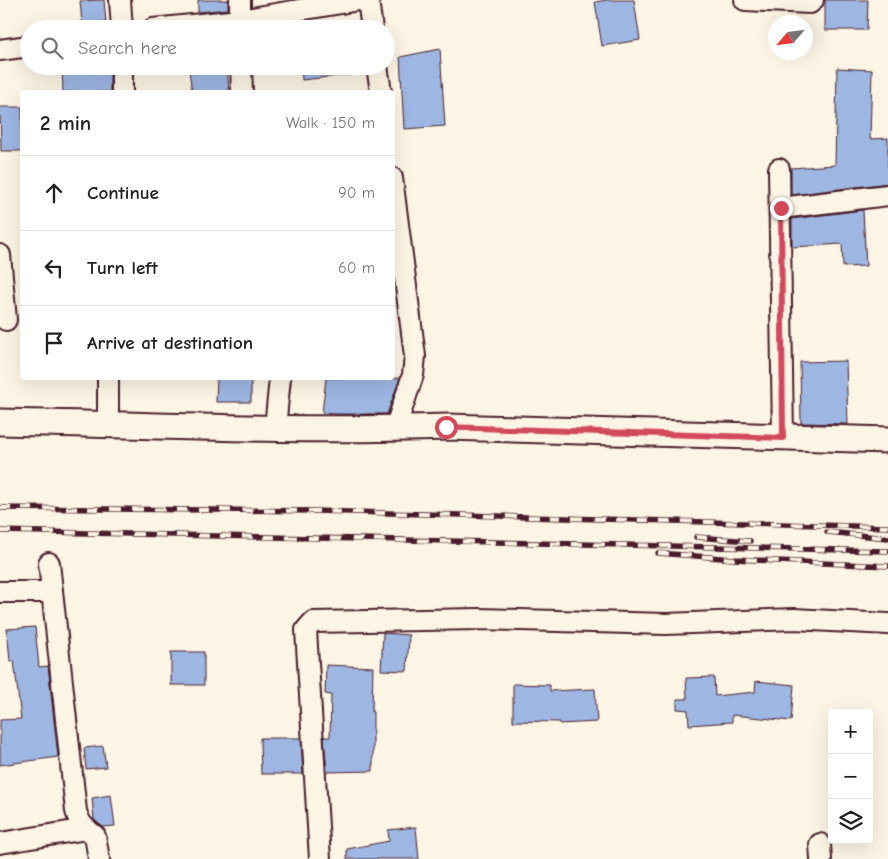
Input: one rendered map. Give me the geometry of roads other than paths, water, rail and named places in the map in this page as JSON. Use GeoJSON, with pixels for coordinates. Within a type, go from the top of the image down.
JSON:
{"type":"FeatureCollection","features":[{"type":"Feature","properties":{"kind":"street"},"geometry":{"type":"LineString","coordinates":[[120,0],[121,20]]}},
{"type":"Feature","properties":{"kind":"street"},"geometry":{"type":"LineString","coordinates":[[240,0],[240,20]]}},
{"type":"Feature","properties":{"kind":"street"},"geometry":{"type":"LineString","coordinates":[[264,20],[359,0]]}},
{"type":"Feature","properties":{"kind":"street"},"geometry":{"type":"LineString","coordinates":[[368,0],[371,20]]}},
{"type":"Feature","properties":{"kind":"street"},"geometry":{"type":"LineString","coordinates":[[745,0],[810,3],[813,0]]}},
{"type":"Feature","properties":{"kind":"street"},"geometry":{"type":"LineString","coordinates":[[0,50],[20,47]]}},
{"type":"Feature","properties":{"kind":"street"},"geometry":{"type":"LineString","coordinates":[[122,75],[122,90]]}},
{"type":"Feature","properties":{"kind":"street"},"geometry":{"type":"LineString","coordinates":[[241,75],[242,90]]}},
{"type":"Feature","properties":{"kind":"street"},"geometry":{"type":"LineString","coordinates":[[378,75],[381,90]]}},
{"type":"Feature","properties":{"kind":"street"},"geometry":{"type":"LineString","coordinates":[[780,169],[783,438]]}},
{"type":"Feature","properties":{"kind":"street"},"geometry":{"type":"LineString","coordinates":[[781,208],[888,195]]}},
{"type":"Feature","properties":{"kind":"street"},"geometry":{"type":"LineString","coordinates":[[395,201],[415,356],[413,375],[395,429]]}},
{"type":"Feature","properties":{"kind":"street"},"geometry":{"type":"LineString","coordinates":[[0,255],[6,320]]}},
{"type":"Feature","properties":{"kind":"street"},"geometry":{"type":"LineString","coordinates":[[108,380],[108,424]]}},
{"type":"Feature","properties":{"kind":"street"},"geometry":{"type":"LineString","coordinates":[[276,428],[280,380]]}},
{"type":"Feature","properties":{"kind":"street"},"geometry":{"type":"LineString","coordinates":[[0,422],[276,428],[395,429],[446,427],[888,440]]}},
{"type":"Feature","properties":{"kind":"street"},"geometry":{"type":"LineString","coordinates":[[49,562],[76,811],[78,820],[95,836],[99,859]]}},
{"type":"Feature","properties":{"kind":"street"},"geometry":{"type":"LineString","coordinates":[[0,592],[52,592]]}},
{"type":"Feature","properties":{"kind":"street"},"geometry":{"type":"LineString","coordinates":[[320,859],[306,630],[313,622],[479,619],[666,624],[794,619],[888,624]]}},
{"type":"Feature","properties":{"kind":"street"},"geometry":{"type":"LineString","coordinates":[[0,842],[87,830]]}},
{"type":"Feature","properties":{"kind":"railway"},"geometry":{"type":"LineString","coordinates":[[0,508],[315,511],[888,527]]}},
{"type":"Feature","properties":{"kind":"railway"},"geometry":{"type":"LineString","coordinates":[[0,531],[888,551]]}},
{"type":"Feature","properties":{"kind":"railway"},"geometry":{"type":"LineString","coordinates":[[827,532],[888,538]]}},
{"type":"Feature","properties":{"kind":"railway"},"geometry":{"type":"LineString","coordinates":[[696,537],[750,541]]}},
{"type":"Feature","properties":{"kind":"railway"},"geometry":{"type":"LineString","coordinates":[[658,553],[734,559],[888,566]]}}]}
